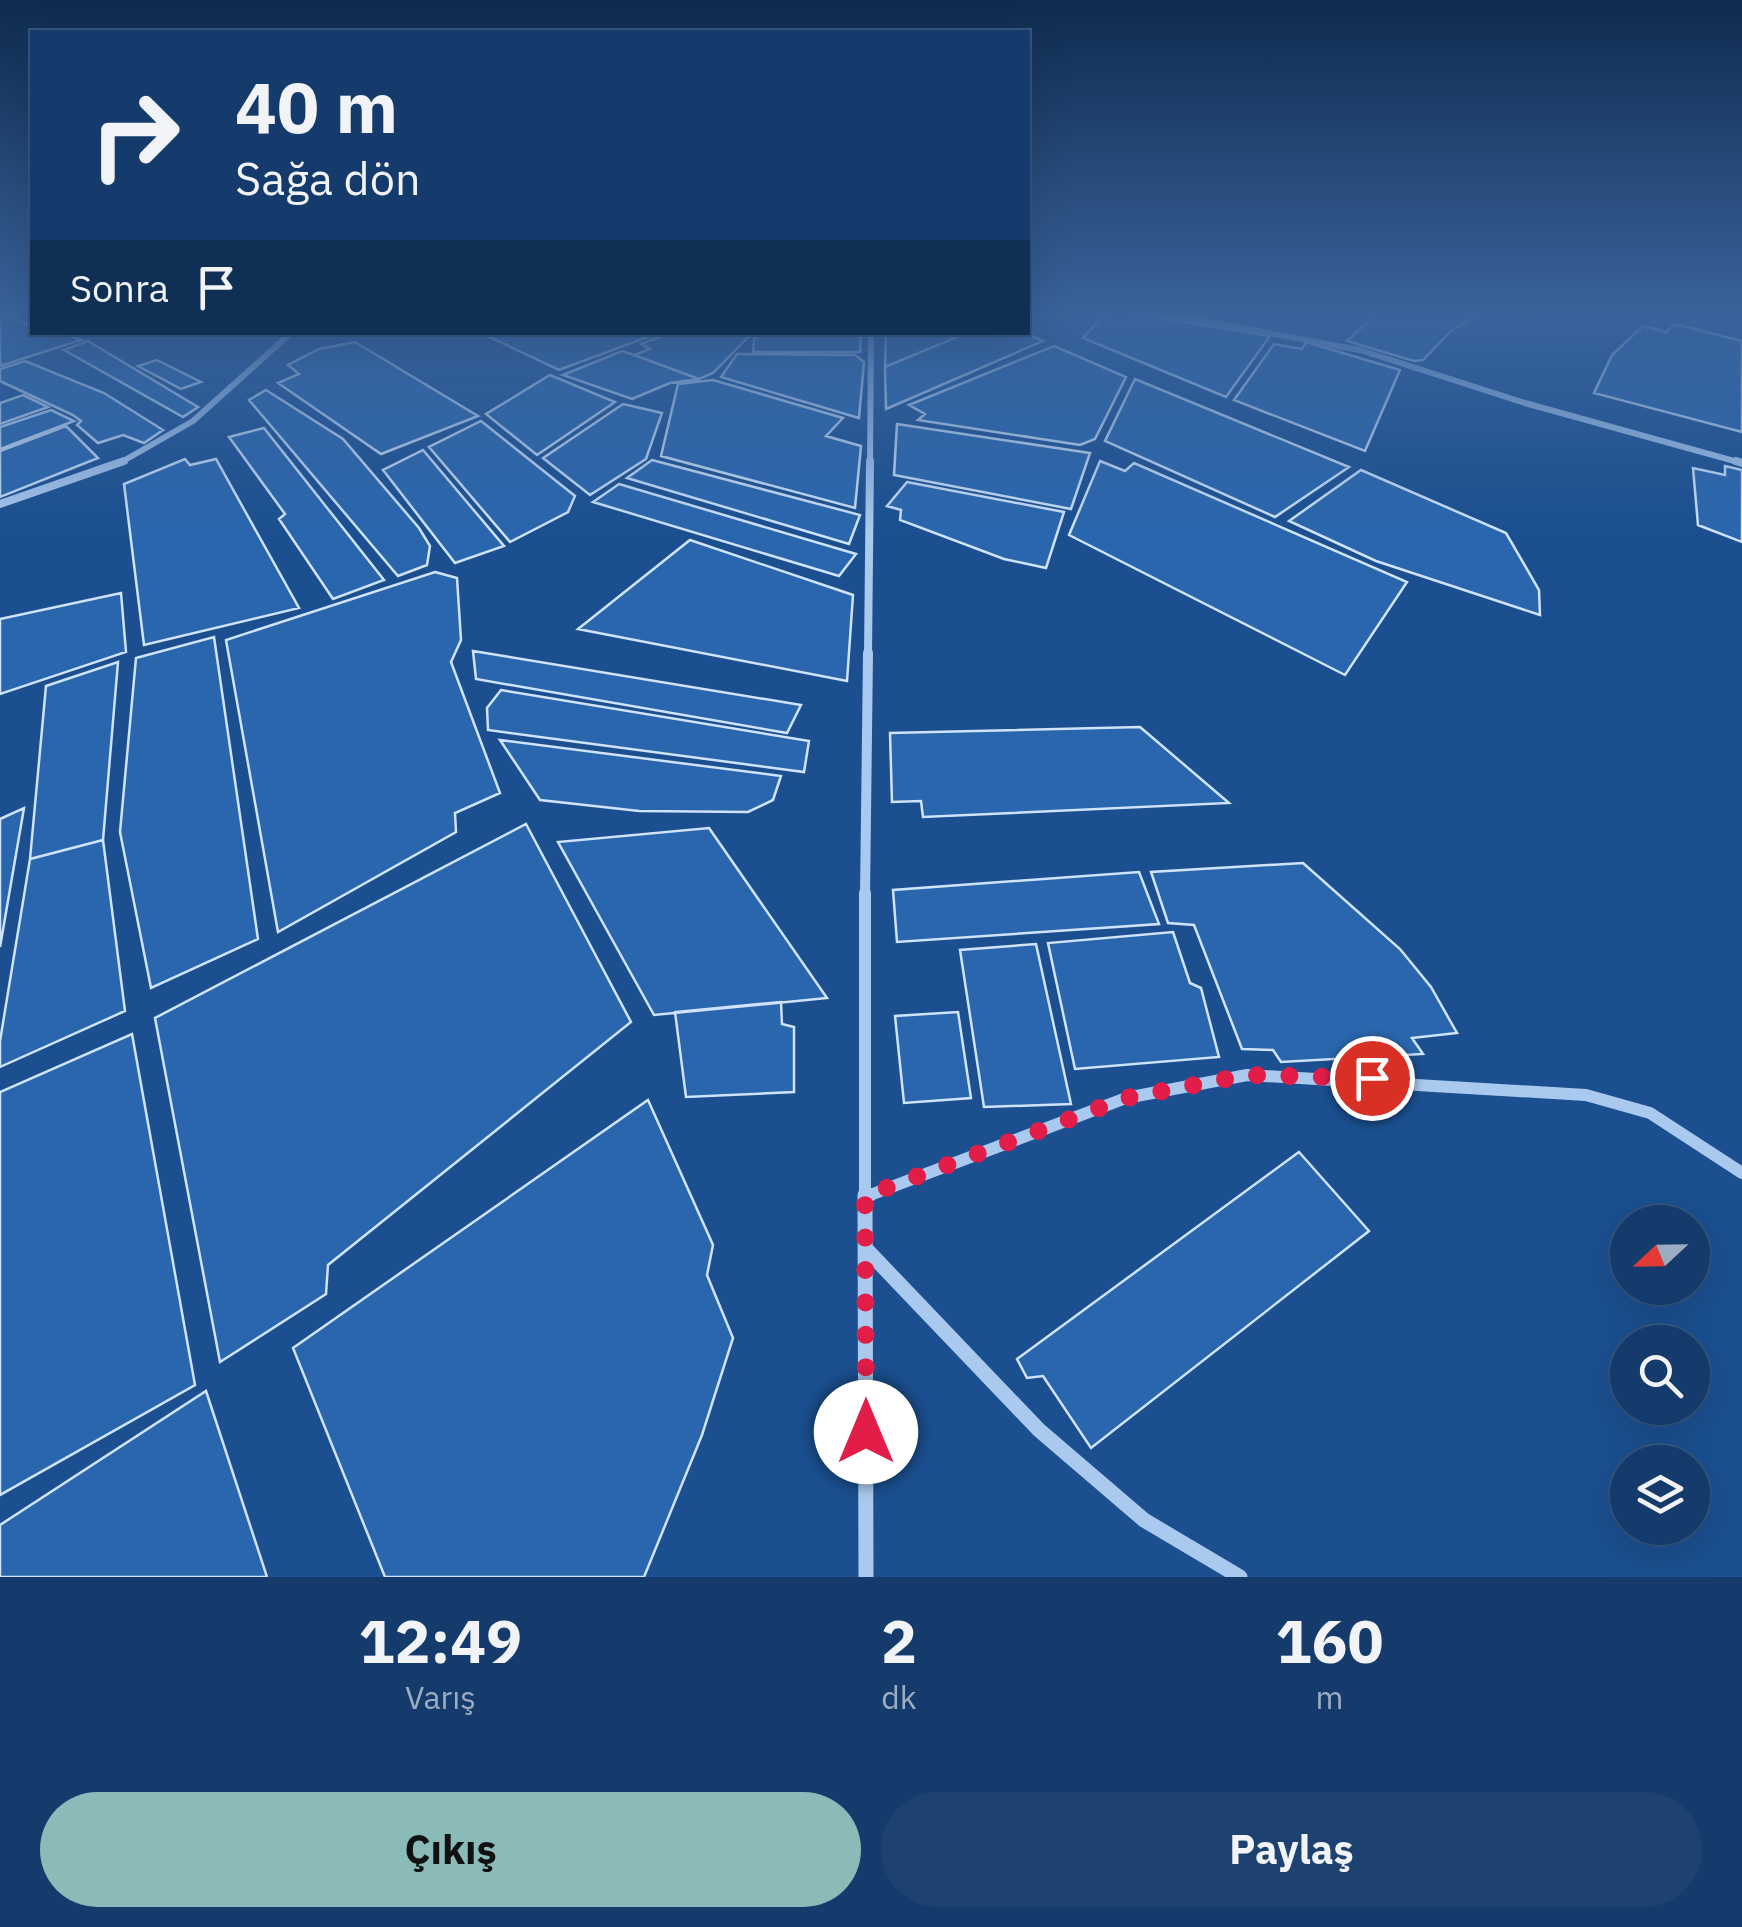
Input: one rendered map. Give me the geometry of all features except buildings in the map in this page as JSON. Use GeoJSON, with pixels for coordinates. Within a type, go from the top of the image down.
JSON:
{"type":"FeatureCollection","features":[{"type":"Feature","properties":{"kind":"street"},"geometry":{"type":"LineString","coordinates":[[0,504],[127,460],[164,440],[234,385]]}},
{"type":"Feature","properties":{"kind":"street"},"geometry":{"type":"LineString","coordinates":[[866,1577],[871,385]]}},
{"type":"Feature","properties":{"kind":"street"},"geometry":{"type":"LineString","coordinates":[[1468,385],[1742,463]]}},
{"type":"Feature","properties":{"kind":"street"},"geometry":{"type":"LineString","coordinates":[[865,1196],[1126,1098],[1247,1075],[1372,1078],[1586,1095],[1650,1113],[1742,1173]]}},
{"type":"Feature","properties":{"kind":"street"},"geometry":{"type":"LineString","coordinates":[[866,1250],[1054,1443],[1144,1520],[1240,1577]]}},
{"type":"Feature","properties":{"kind":"route"},"geometry":{"type":"LineString","coordinates":[[866,1432],[865,1196],[1126,1098],[1247,1075],[1372,1078]]}}]}
